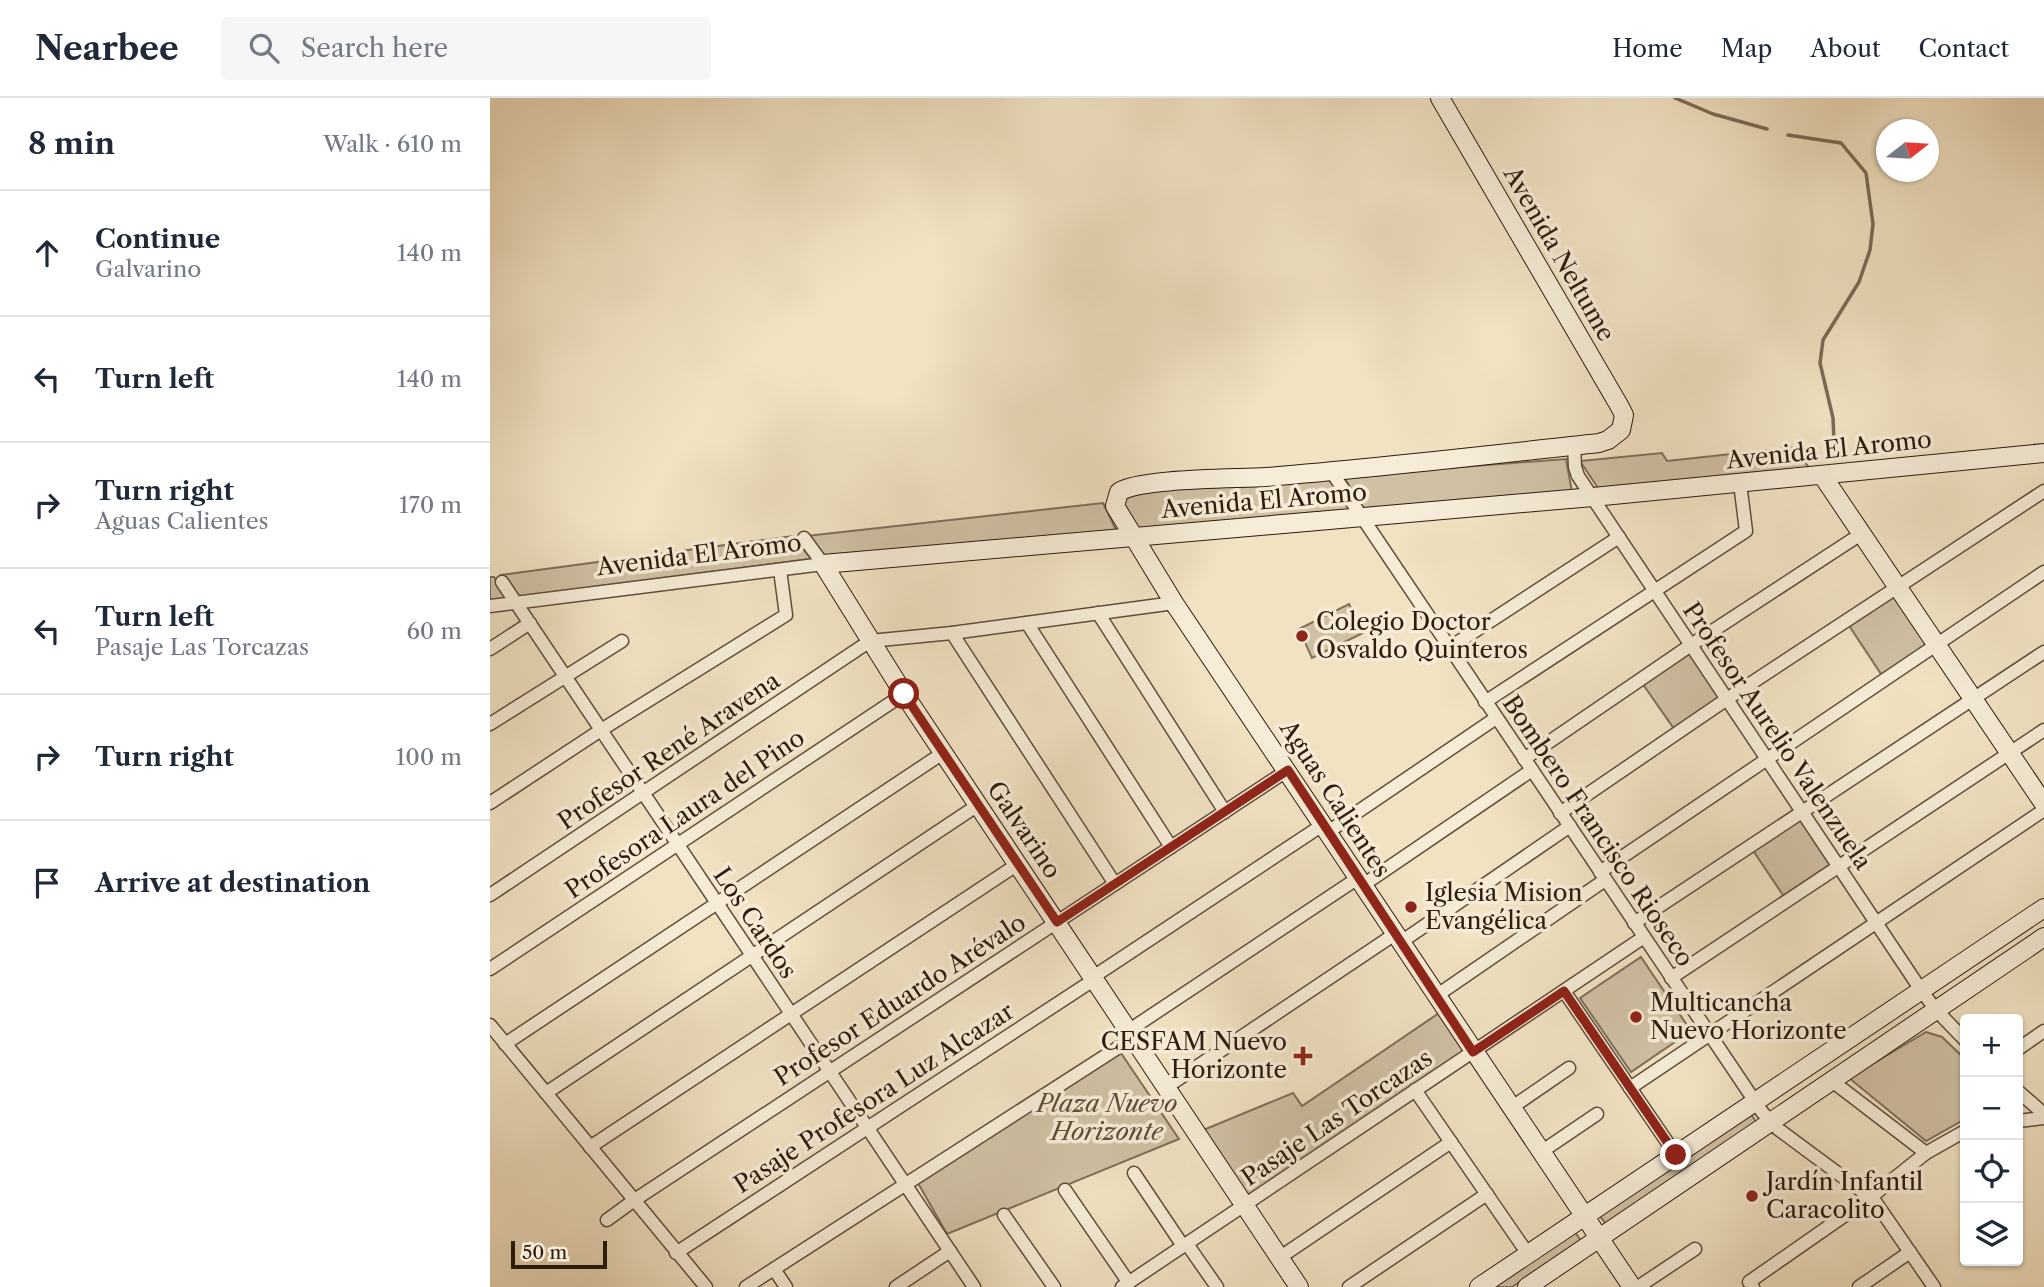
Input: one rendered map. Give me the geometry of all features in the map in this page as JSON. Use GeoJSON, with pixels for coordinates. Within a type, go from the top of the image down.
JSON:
{"type":"FeatureCollection","features":[{"type":"Feature","properties":{"kind":"street","name":"Avenida Neltume"},"geometry":{"type":"LineString","coordinates":[[1440,98],[1620,407],[1624,415],[1623,423],[1615,436]]}},
{"type":"Feature","properties":{"kind":"street","name":"Avenida El Aromo"},"geometry":{"type":"LineString","coordinates":[[1117,510],[1116,497],[1119,492],[1160,483],[1331,471],[1599,443],[1615,436]]}},
{"type":"Feature","properties":{"kind":"street","name":"Profesor Aurelio Valenzuela"},"geometry":{"type":"LineString","coordinates":[[1574,445],[1578,475],[1921,990],[1960,1035]]}},
{"type":"Feature","properties":{"kind":"street","name":"Avenida El Aromo"},"geometry":{"type":"LineString","coordinates":[[490,606],[823,564],[1593,497],[2044,453]]}},
{"type":"Feature","properties":{"kind":"street","name":"Bombero Francisco Rioseco"},"geometry":{"type":"LineString","coordinates":[[1331,471],[1755,1102],[1770,1122],[1871,1196],[1934,1287]]}},
{"type":"Feature","properties":{"kind":"street"},"geometry":{"type":"LineString","coordinates":[[1822,475],[2044,804]]}},
{"type":"Feature","properties":{"kind":"street"},"geometry":{"type":"LineString","coordinates":[[1485,702],[1746,531],[1740,483]]}},
{"type":"Feature","properties":{"kind":"street"},"geometry":{"type":"LineString","coordinates":[[1560,813],[1727,699],[2044,491]]}},
{"type":"Feature","properties":{"kind":"street","name":"Aguas Calientes"},"geometry":{"type":"LineString","coordinates":[[1117,510],[1174,603],[1632,1287]]}},
{"type":"Feature","properties":{"kind":"street"},"geometry":{"type":"LineString","coordinates":[[746,1287],[1131,1035],[1360,881],[1528,764],[1691,645],[1861,534]]}},
{"type":"Feature","properties":{"kind":"street"},"geometry":{"type":"LineString","coordinates":[[1449,648],[1619,537]]}},
{"type":"Feature","properties":{"kind":"street","name":"Galvarino"},"geometry":{"type":"LineString","coordinates":[[804,538],[904,694],[1299,1287]]}},
{"type":"Feature","properties":{"kind":"street"},"geometry":{"type":"LineString","coordinates":[[490,803],[601,730],[786,615],[780,570]]}},
{"type":"Feature","properties":{"kind":"street"},"geometry":{"type":"LineString","coordinates":[[1436,996],[1767,759],[2044,572]]}},
{"type":"Feature","properties":{"kind":"street","name":"Los Cardos"},"geometry":{"type":"LineString","coordinates":[[502,582],[974,1287]]}},
{"type":"Feature","properties":{"kind":"street"},"geometry":{"type":"LineString","coordinates":[[870,641],[952,633],[1174,603]]}},
{"type":"Feature","properties":{"kind":"street"},"geometry":{"type":"LineString","coordinates":[[1098,613],[1225,811]]}},
{"type":"Feature","properties":{"kind":"street"},"geometry":{"type":"LineString","coordinates":[[1027,622],[1171,847]]}},
{"type":"Feature","properties":{"kind":"street"},"geometry":{"type":"LineString","coordinates":[[490,649],[530,623]]}},
{"type":"Feature","properties":{"kind":"street"},"geometry":{"type":"LineString","coordinates":[[952,633],[1115,884]]}},
{"type":"Feature","properties":{"kind":"street"},"geometry":{"type":"LineString","coordinates":[[490,724],[622,641]]}},
{"type":"Feature","properties":{"kind":"street","name":"Profesor René Aravena"},"geometry":{"type":"LineString","coordinates":[[490,895],[870,641]]}},
{"type":"Feature","properties":{"kind":"street"},"geometry":{"type":"LineString","coordinates":[[1634,923],[2044,652]]}},
{"type":"Feature","properties":{"kind":"street","name":"Profesora Laura del Pino"},"geometry":{"type":"LineString","coordinates":[[490,969],[904,694]]}},
{"type":"Feature","properties":{"kind":"street","name":"Pasaje Profesora Luz Alcazar"},"geometry":{"type":"LineString","coordinates":[[676,1253],[1496,718]]}},
{"type":"Feature","properties":{"kind":"street"},"geometry":{"type":"LineString","coordinates":[[1671,978],[2044,730]]}},
{"type":"Feature","properties":{"kind":"street"},"geometry":{"type":"LineString","coordinates":[[505,1044],[943,753]]}},
{"type":"Feature","properties":{"kind":"street","name":"Profesor Eduardo Arévalo"},"geometry":{"type":"LineString","coordinates":[[607,1220],[1288,770]]}},
{"type":"Feature","properties":{"kind":"street"},"geometry":{"type":"LineString","coordinates":[[546,1093],[978,805]]}},
{"type":"Feature","properties":{"kind":"street"},"geometry":{"type":"LineString","coordinates":[[1630,1088],[2044,810]]}},
{"type":"Feature","properties":{"kind":"street"},"geometry":{"type":"LineString","coordinates":[[1165,1088],[1570,826]]}},
{"type":"Feature","properties":{"kind":"street"},"geometry":{"type":"LineString","coordinates":[[590,1147],[1018,864]]}},
{"type":"Feature","properties":{"kind":"street"},"geometry":{"type":"LineString","coordinates":[[1479,1287],[2044,908]]}},
{"type":"Feature","properties":{"kind":"street","name":"Pasaje Las Torcazas"},"geometry":{"type":"LineString","coordinates":[[1126,1285],[1644,937]]}},
{"type":"Feature","properties":{"kind":"street"},"geometry":{"type":"LineString","coordinates":[[1527,1287],[2044,937]]}},
{"type":"Feature","properties":{"kind":"street"},"geometry":{"type":"LineString","coordinates":[[1564,991],[1676,1155]]}},
{"type":"Feature","properties":{"kind":"street"},"geometry":{"type":"LineString","coordinates":[[490,1025],[706,1287]]}},
{"type":"Feature","properties":{"kind":"street"},"geometry":{"type":"LineString","coordinates":[[2023,1046],[2044,1031]]}},
{"type":"Feature","properties":{"kind":"street"},"geometry":{"type":"LineString","coordinates":[[1511,1108],[1569,1068]]}},
{"type":"Feature","properties":{"kind":"street"},"geometry":{"type":"LineString","coordinates":[[1832,1081],[1926,1153]]}},
{"type":"Feature","properties":{"kind":"street"},"geometry":{"type":"LineString","coordinates":[[1415,1090],[1528,1254]]}},
{"type":"Feature","properties":{"kind":"street"},"geometry":{"type":"LineString","coordinates":[[2023,1095],[2043,1113]]}},
{"type":"Feature","properties":{"kind":"street"},"geometry":{"type":"LineString","coordinates":[[2023,1119],[2043,1113]]}},
{"type":"Feature","properties":{"kind":"street"},"geometry":{"type":"LineString","coordinates":[[1541,1152],[1597,1114]]}},
{"type":"Feature","properties":{"kind":"street"},"geometry":{"type":"LineString","coordinates":[[1751,1284],[1926,1153],[1960,1134]]}},
{"type":"Feature","properties":{"kind":"street"},"geometry":{"type":"LineString","coordinates":[[1279,1258],[1451,1142]]}},
{"type":"Feature","properties":{"kind":"street"},"geometry":{"type":"LineString","coordinates":[[1134,1173],[1217,1287]]}},
{"type":"Feature","properties":{"kind":"street"},"geometry":{"type":"LineString","coordinates":[[1065,1190],[1126,1285]]}},
{"type":"Feature","properties":{"kind":"street"},"geometry":{"type":"LineString","coordinates":[[1349,1287],[1487,1194]]}},
{"type":"Feature","properties":{"kind":"street"},"geometry":{"type":"LineString","coordinates":[[1004,1214],[1054,1287]]}},
{"type":"Feature","properties":{"kind":"street"},"geometry":{"type":"LineString","coordinates":[[1638,1287],[1695,1249]]}},
{"type":"Feature","properties":{"kind":"street"},"geometry":{"type":"LineString","coordinates":[[896,1287],[950,1251]]}},
{"type":"Feature","properties":{"kind":"street"},"geometry":{"type":"LineString","coordinates":[[1859,1287],[1910,1252]]}},
{"type":"Feature","properties":{"kind":"street"},"geometry":{"type":"LineString","coordinates":[[774,1269],[786,1287]]}},
{"type":"Feature","properties":{"kind":"green space"},"geometry":{"type":"Polygon","coordinates":[[[1795,447],[1811,471],[1600,491],[1580,461],[1662,453],[1667,461],[1795,447]]]}},
{"type":"Feature","properties":{"kind":"green space"},"geometry":{"type":"Polygon","coordinates":[[[1566,459],[1572,492],[1364,509],[1343,476],[1566,459]]]}},
{"type":"Feature","properties":{"kind":"green space"},"geometry":{"type":"Polygon","coordinates":[[[1331,471],[1360,516],[1134,538],[1119,492],[1331,471]]]}},
{"type":"Feature","properties":{"kind":"green space"},"geometry":{"type":"Polygon","coordinates":[[[1103,503],[1117,532],[825,559],[806,536],[1103,503]]]}},
{"type":"Feature","properties":{"kind":"green space"},"geometry":{"type":"Polygon","coordinates":[[[793,536],[811,559],[516,597],[501,575],[793,536]]]}},
{"type":"Feature","properties":{"kind":"green space"},"geometry":{"type":"Polygon","coordinates":[[[490,577],[494,577],[508,599],[490,600],[490,577]]]}},
{"type":"Feature","properties":{"kind":"green space"},"geometry":{"type":"Polygon","coordinates":[[[1898,587],[1936,645],[1885,680],[1846,621],[1898,587]]]}},
{"type":"Feature","properties":{"kind":"green space"},"geometry":{"type":"Polygon","coordinates":[[[1349,604],[1363,633],[1312,658],[1299,629],[1349,604]]]}},
{"type":"Feature","properties":{"kind":"green space"},"geometry":{"type":"Polygon","coordinates":[[[1691,645],[1727,699],[1677,733],[1640,680],[1691,645]]]}},
{"type":"Feature","properties":{"kind":"green space"},"geometry":{"type":"Polygon","coordinates":[[[1802,812],[1838,866],[1787,901],[1750,846],[1802,812]]]}},
{"type":"Feature","properties":{"kind":"green space"},"geometry":{"type":"Polygon","coordinates":[[[1641,957],[1691,1031],[1631,1072],[1580,998],[1641,957]]]}},
{"type":"Feature","properties":{"kind":"green space","name":"Plaza Nuevo Horizonte"},"geometry":{"type":"Polygon","coordinates":[[[1445,1009],[1473,1052],[1244,1206],[1196,1133],[1293,1093],[1302,1106],[1445,1009]]]}},
{"type":"Feature","properties":{"kind":"green space"},"geometry":{"type":"Polygon","coordinates":[[[1926,1032],[1942,1037],[1960,1054],[1960,1122],[1926,1141],[1849,1078],[1926,1032]]]}},
{"type":"Feature","properties":{"kind":"green space","name":"Plaza Nuevo Horizonte"},"geometry":{"type":"Polygon","coordinates":[[[1121,1053],[1179,1139],[947,1234],[918,1183],[1121,1053]]]}},
{"type":"Feature","properties":{"kind":"green space"},"geometry":{"type":"Polygon","coordinates":[[[1751,1114],[1756,1122],[1606,1224],[1599,1215],[1751,1114]]]}},
{"type":"Feature","properties":{"kind":"green space"},"geometry":{"type":"Polygon","coordinates":[[[1575,1232],[1581,1241],[1512,1287],[1494,1287],[1575,1232]]]}},
{"type":"Feature","properties":{"kind":"waterway"},"geometry":{"type":"LineString","coordinates":[[1675,98],[1713,114],[1767,129]]}},
{"type":"Feature","properties":{"kind":"waterway"},"geometry":{"type":"LineString","coordinates":[[1788,135],[1841,143],[1866,173],[1873,224],[1870,250],[1859,282],[1823,340],[1820,363],[1833,418],[1834,441]]}},
{"type":"Feature","properties":{"kind":"place","name":"Colegio Doctor Osvaldo Quinteros"},"geometry":{"type":"Point","coordinates":[1302,636]}},
{"type":"Feature","properties":{"kind":"place","name":"Iglesia Mision Evangélica"},"geometry":{"type":"Point","coordinates":[1411,907]}},
{"type":"Feature","properties":{"kind":"place","name":"Multicancha Nuevo Horizonte"},"geometry":{"type":"Point","coordinates":[1636,1017]}},
{"type":"Feature","properties":{"kind":"place","name":"CESFAM Nuevo Horizonte"},"geometry":{"type":"Point","coordinates":[1303,1056]}},
{"type":"Feature","properties":{"kind":"place","name":"Jardín Infantil Caracolito"},"geometry":{"type":"Point","coordinates":[1752,1196]}},
{"type":"Feature","properties":{"kind":"route"},"geometry":{"type":"LineString","coordinates":[[904,694],[1057,922],[1288,770],[1473,1052],[1564,991],[1676,1155]]}}]}
